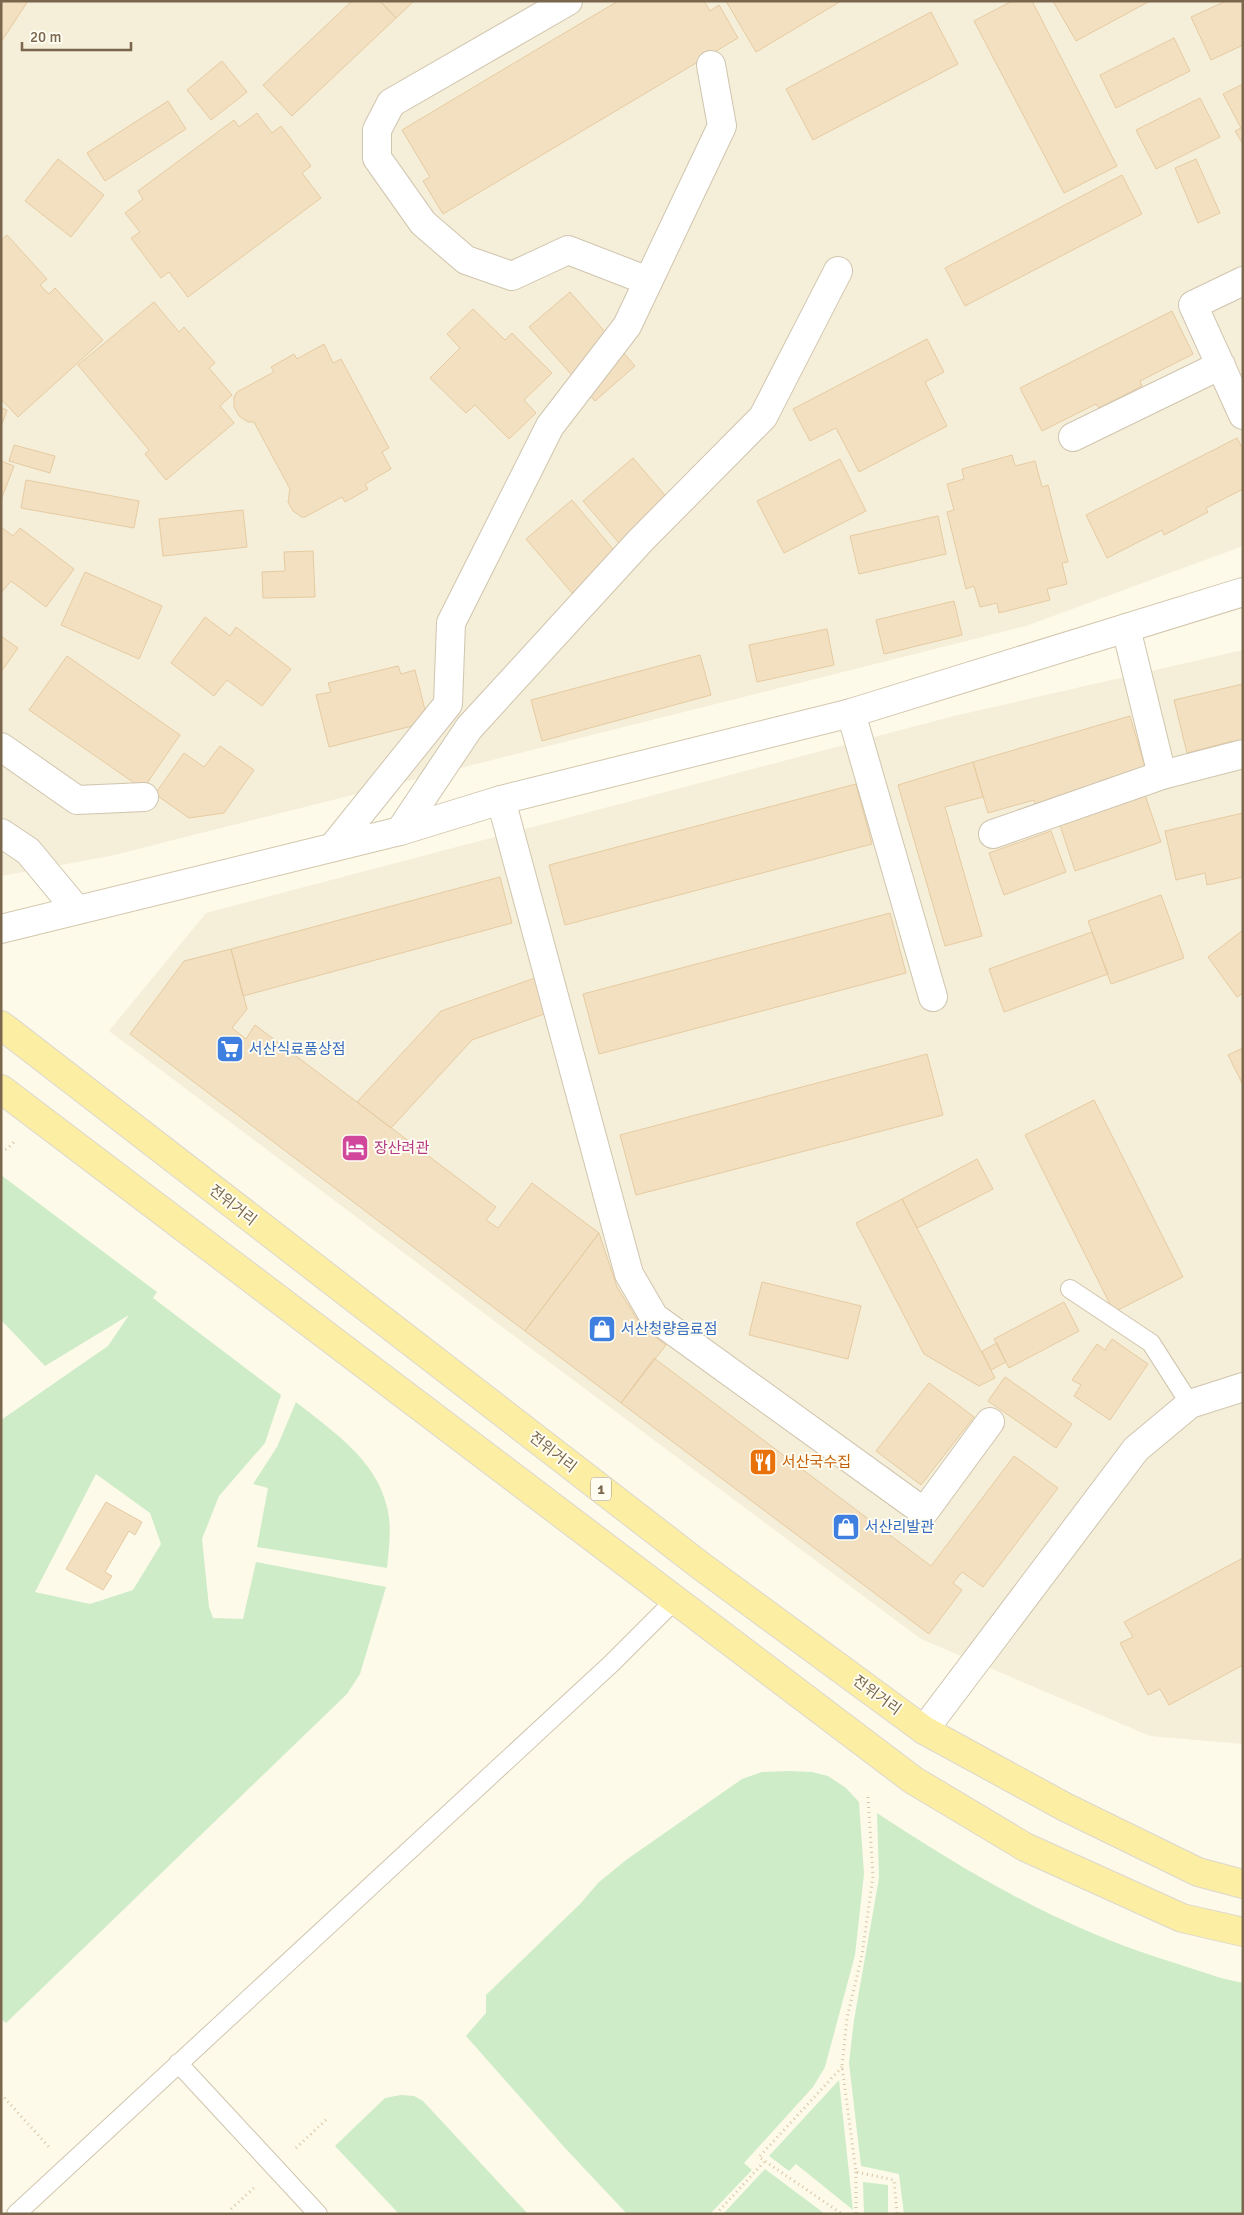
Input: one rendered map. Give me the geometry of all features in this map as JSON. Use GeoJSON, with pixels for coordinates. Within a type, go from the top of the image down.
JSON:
{"type":"FeatureCollection","features":[{"type":"Feature","properties":{"kind":"main road","name":"전위거리"},"geometry":{"type":"LineString","coordinates":[[1,1025],[701,1566],[924,1730],[1066,1807],[1189,1868],[1243,1884]]}},
{"type":"Feature","properties":{"kind":"main road"},"geometry":{"type":"LineString","coordinates":[[1,1089],[913,1780],[1025,1847],[1182,1918],[1243,1932]]}},
{"type":"Feature","properties":{"kind":"street"},"geometry":{"type":"LineString","coordinates":[[568,1],[391,103],[377,130],[377,158],[423,223],[466,260],[512,276],[568,250],[648,281]]}},
{"type":"Feature","properties":{"kind":"street"},"geometry":{"type":"LineString","coordinates":[[333,847],[448,704],[451,623],[550,426],[626,326],[722,126],[711,65]]}},
{"type":"Feature","properties":{"kind":"street"},"geometry":{"type":"LineString","coordinates":[[400,831],[469,728],[641,540],[763,416],[838,271]]}},
{"type":"Feature","properties":{"kind":"street"},"geometry":{"type":"LineString","coordinates":[[1243,281],[1194,305],[1243,415]]}},
{"type":"Feature","properties":{"kind":"street"},"geometry":{"type":"LineString","coordinates":[[1072,438],[1221,365]]}},
{"type":"Feature","properties":{"kind":"street"},"geometry":{"type":"LineString","coordinates":[[1,929],[400,831],[502,800],[851,713],[1243,592]]}},
{"type":"Feature","properties":{"kind":"street"},"geometry":{"type":"LineString","coordinates":[[1126,628],[1162,775]]}},
{"type":"Feature","properties":{"kind":"street"},"geometry":{"type":"LineString","coordinates":[[851,713],[933,997]]}},
{"type":"Feature","properties":{"kind":"street"},"geometry":{"type":"LineString","coordinates":[[1,747],[77,800],[144,797]]}},
{"type":"Feature","properties":{"kind":"street"},"geometry":{"type":"LineString","coordinates":[[993,834],[1162,775],[1243,754]]}},
{"type":"Feature","properties":{"kind":"street"},"geometry":{"type":"LineString","coordinates":[[502,800],[629,1274],[654,1317],[924,1512],[990,1422]]}},
{"type":"Feature","properties":{"kind":"street"},"geometry":{"type":"LineString","coordinates":[[1,833],[28,851],[76,910]]}},
{"type":"Feature","properties":{"kind":"street"},"geometry":{"type":"LineString","coordinates":[[924,1730],[1136,1448],[1190,1404],[1243,1387]]}},
{"type":"Feature","properties":{"kind":"lane"},"geometry":{"type":"LineString","coordinates":[[1070,1289],[1151,1343],[1190,1404]]}},
{"type":"Feature","properties":{"kind":"lane"},"geometry":{"type":"LineString","coordinates":[[16,2214],[612,1663],[675,1600]]}},
{"type":"Feature","properties":{"kind":"lane"},"geometry":{"type":"LineString","coordinates":[[178,2063],[318,2214]]}},
{"type":"Feature","properties":{"kind":"path"},"geometry":{"type":"LineString","coordinates":[[856,2214],[856,2172],[842,2066],[847,2018],[862,1955],[873,1876],[868,1797]]}},
{"type":"Feature","properties":{"kind":"path"},"geometry":{"type":"LineString","coordinates":[[842,2066],[759,2157],[842,2214]]}},
{"type":"Feature","properties":{"kind":"path"},"geometry":{"type":"LineString","coordinates":[[1,2094],[66,2167]]}},
{"type":"Feature","properties":{"kind":"path"},"geometry":{"type":"LineString","coordinates":[[716,2214],[764,2162]]}},
{"type":"Feature","properties":{"kind":"path"},"geometry":{"type":"LineString","coordinates":[[856,2172],[894,2180],[897,2214]]}},
{"type":"Feature","properties":{"kind":"shaded area"},"geometry":{"type":"Polygon","coordinates":[[[1,1],[1243,1],[1243,546],[1026,626],[110,856],[1,876],[1,1]]]}},
{"type":"Feature","properties":{"kind":"shaded area"},"geometry":{"type":"Polygon","coordinates":[[[1243,650],[1243,1744],[1150,1736],[921,1639],[109,1031],[206,913],[954,716],[1243,650]]]}},
{"type":"Feature","properties":{"kind":"green space"},"geometry":{"type":"Polygon","coordinates":[[[1,1175],[157,1292],[153,1298],[281,1395],[265,1443],[219,1496],[202,1539],[209,1607],[213,1618],[243,1619],[256,1562],[386,1587],[360,1674],[347,1694],[6,2023],[1,2019],[1,1420],[108,1346],[129,1315],[45,1366],[1,1320],[1,1175]],[[96,1474],[35,1592],[90,1604],[133,1590],[161,1544],[150,1513],[96,1474]]]}},
{"type":"Feature","properties":{"kind":"green space"},"geometry":{"type":"Polygon","coordinates":[[[296,1402],[351,1447],[373,1474],[389,1514],[390,1538],[387,1568],[257,1547],[268,1488],[253,1484],[277,1447],[296,1402]]]}},
{"type":"Feature","properties":{"kind":"green space"},"geometry":{"type":"Polygon","coordinates":[[[762,1772],[812,1772],[828,1776],[846,1788],[859,1802],[864,1874],[855,1955],[825,2067],[813,2087],[744,2163],[752,2170],[710,2214],[627,2214],[565,2148],[466,2036],[486,2013],[486,1995],[581,1903],[598,1883],[626,1860],[742,1779],[762,1772]]]}},
{"type":"Feature","properties":{"kind":"green space"},"geometry":{"type":"Polygon","coordinates":[[[877,1813],[982,1878],[1064,1921],[1108,1940],[1221,1978],[1243,1983],[1243,2214],[904,2214],[899,2174],[861,2166],[849,2063],[854,2020],[879,1878],[877,1813]]]}},
{"type":"Feature","properties":{"kind":"green space"},"geometry":{"type":"Polygon","coordinates":[[[839,2080],[853,2210],[796,2164],[789,2171],[769,2156],[839,2080]]]}},
{"type":"Feature","properties":{"kind":"green space"},"geometry":{"type":"Polygon","coordinates":[[[401,2095],[414,2096],[423,2101],[528,2214],[399,2214],[335,2146],[385,2098],[401,2095]]]}},
{"type":"Feature","properties":{"kind":"green space"},"geometry":{"type":"Polygon","coordinates":[[[765,2169],[825,2214],[723,2214],[765,2169]]]}},
{"type":"Feature","properties":{"kind":"green space"},"geometry":{"type":"Polygon","coordinates":[[[863,2182],[888,2185],[888,2214],[864,2214],[863,2182]]]}},
{"type":"Feature","properties":{"kind":"building"},"geometry":{"type":"Polygon","coordinates":[[[1,1],[28,1],[1,42],[1,1]]]}},
{"type":"Feature","properties":{"kind":"building"},"geometry":{"type":"Polygon","coordinates":[[[352,1],[380,1],[396,18],[292,116],[263,85],[352,1]]]}},
{"type":"Feature","properties":{"kind":"building"},"geometry":{"type":"Polygon","coordinates":[[[380,1],[414,1],[396,18],[380,1]]]}},
{"type":"Feature","properties":{"kind":"building"},"geometry":{"type":"Polygon","coordinates":[[[618,1],[704,1],[710,11],[719,5],[738,38],[443,214],[423,181],[430,177],[402,130],[618,1]]]}},
{"type":"Feature","properties":{"kind":"building"},"geometry":{"type":"Polygon","coordinates":[[[726,1],[841,1],[756,52],[726,1]]]}},
{"type":"Feature","properties":{"kind":"building"},"geometry":{"type":"Polygon","coordinates":[[[1012,1],[1032,1],[1117,166],[1064,193],[974,21],[1012,1]]]}},
{"type":"Feature","properties":{"kind":"building"},"geometry":{"type":"Polygon","coordinates":[[[1053,1],[1150,1],[1076,41],[1053,1]]]}},
{"type":"Feature","properties":{"kind":"building"},"geometry":{"type":"Polygon","coordinates":[[[1226,1],[1243,1],[1243,45],[1211,60],[1191,17],[1226,1]]]}},
{"type":"Feature","properties":{"kind":"building"},"geometry":{"type":"Polygon","coordinates":[[[931,12],[958,64],[813,140],[786,89],[931,12]]]}},
{"type":"Feature","properties":{"kind":"building"},"geometry":{"type":"Polygon","coordinates":[[[1174,38],[1190,71],[1116,108],[1100,75],[1174,38]]]}},
{"type":"Feature","properties":{"kind":"building"},"geometry":{"type":"Polygon","coordinates":[[[222,61],[247,92],[211,120],[187,90],[222,61]]]}},
{"type":"Feature","properties":{"kind":"building"},"geometry":{"type":"Polygon","coordinates":[[[1243,84],[1243,144],[1235,131],[1241,128],[1223,94],[1243,84]]]}},
{"type":"Feature","properties":{"kind":"building"},"geometry":{"type":"Polygon","coordinates":[[[1200,98],[1220,137],[1156,169],[1136,130],[1200,98]]]}},
{"type":"Feature","properties":{"kind":"building"},"geometry":{"type":"Polygon","coordinates":[[[168,101],[186,129],[105,181],[87,153],[168,101]]]}},
{"type":"Feature","properties":{"kind":"building"},"geometry":{"type":"Polygon","coordinates":[[[257,113],[272,133],[281,126],[311,166],[302,173],[321,198],[188,297],[169,272],[161,278],[131,238],[140,232],[125,213],[143,199],[138,191],[234,120],[239,127],[257,113]]]}},
{"type":"Feature","properties":{"kind":"building"},"geometry":{"type":"Polygon","coordinates":[[[58,159],[104,195],[71,237],[25,201],[58,159]]]}},
{"type":"Feature","properties":{"kind":"building"},"geometry":{"type":"Polygon","coordinates":[[[1196,159],[1220,213],[1198,223],[1175,168],[1196,159]]]}},
{"type":"Feature","properties":{"kind":"building"},"geometry":{"type":"Polygon","coordinates":[[[1122,175],[1142,214],[965,306],[945,268],[1122,175]]]}},
{"type":"Feature","properties":{"kind":"building"},"geometry":{"type":"Polygon","coordinates":[[[7,235],[47,279],[40,285],[49,294],[55,288],[103,340],[18,417],[1,399],[1,240],[7,235]]]}},
{"type":"Feature","properties":{"kind":"building"},"geometry":{"type":"Polygon","coordinates":[[[570,292],[635,366],[595,401],[529,327],[570,292]]]}},
{"type":"Feature","properties":{"kind":"building"},"geometry":{"type":"Polygon","coordinates":[[[154,302],[179,332],[184,327],[215,363],[209,368],[232,395],[220,406],[234,423],[166,480],[145,454],[149,450],[78,365],[154,302]]]}},
{"type":"Feature","properties":{"kind":"building"},"geometry":{"type":"Polygon","coordinates":[[[473,309],[505,340],[512,333],[552,373],[524,400],[536,413],[509,439],[475,405],[466,413],[430,378],[460,348],[447,334],[473,309]]]}},
{"type":"Feature","properties":{"kind":"building"},"geometry":{"type":"Polygon","coordinates":[[[1172,311],[1193,354],[1140,381],[1142,386],[1099,408],[1096,404],[1042,431],[1020,388],[1172,311]]]}},
{"type":"Feature","properties":{"kind":"building"},"geometry":{"type":"Polygon","coordinates":[[[927,339],[944,372],[925,382],[947,426],[859,472],[836,428],[810,441],[793,409],[927,339]]]}},
{"type":"Feature","properties":{"kind":"building"},"geometry":{"type":"Polygon","coordinates":[[[324,344],[333,363],[341,359],[389,448],[382,452],[391,469],[365,484],[368,489],[345,502],[342,497],[302,517],[293,511],[288,502],[290,489],[254,422],[248,422],[239,416],[234,407],[234,397],[237,392],[274,372],[271,367],[294,354],[297,359],[324,344]]]}},
{"type":"Feature","properties":{"kind":"building"},"geometry":{"type":"Polygon","coordinates":[[[1,408],[7,410],[1,427],[1,408]]]}},
{"type":"Feature","properties":{"kind":"building"},"geometry":{"type":"Polygon","coordinates":[[[1237,438],[1243,449],[1243,489],[1206,508],[1208,512],[1164,535],[1162,530],[1107,558],[1086,515],[1237,438]]]}},
{"type":"Feature","properties":{"kind":"building"},"geometry":{"type":"Polygon","coordinates":[[[14,445],[55,456],[50,473],[9,461],[14,445]]]}},
{"type":"Feature","properties":{"kind":"building"},"geometry":{"type":"Polygon","coordinates":[[[1012,455],[1015,466],[1035,461],[1042,487],[1048,485],[1068,562],[1062,563],[1067,584],[1047,589],[1050,600],[999,613],[997,603],[980,607],[974,586],[966,589],[947,512],[954,510],[947,484],[964,479],[962,469],[1012,455]]]}},
{"type":"Feature","properties":{"kind":"building"},"geometry":{"type":"Polygon","coordinates":[[[633,458],[669,500],[619,543],[583,501],[633,458]]]}},
{"type":"Feature","properties":{"kind":"building"},"geometry":{"type":"Polygon","coordinates":[[[840,459],[866,511],[784,553],[757,501],[840,459]]]}},
{"type":"Feature","properties":{"kind":"building"},"geometry":{"type":"Polygon","coordinates":[[[1,461],[14,466],[1,500],[1,461]]]}},
{"type":"Feature","properties":{"kind":"building"},"geometry":{"type":"Polygon","coordinates":[[[26,480],[139,501],[134,528],[21,508],[26,480]]]}},
{"type":"Feature","properties":{"kind":"building"},"geometry":{"type":"Polygon","coordinates":[[[572,500],[618,555],[572,593],[526,539],[572,500]]]}},
{"type":"Feature","properties":{"kind":"building"},"geometry":{"type":"Polygon","coordinates":[[[243,510],[247,547],[163,556],[159,519],[243,510]]]}},
{"type":"Feature","properties":{"kind":"building"},"geometry":{"type":"Polygon","coordinates":[[[938,516],[946,554],[859,574],[850,536],[938,516]]]}},
{"type":"Feature","properties":{"kind":"building"},"geometry":{"type":"Polygon","coordinates":[[[1,527],[13,536],[20,528],[74,569],[46,607],[11,581],[1,593],[1,527]]]}},
{"type":"Feature","properties":{"kind":"building"},"geometry":{"type":"Polygon","coordinates":[[[313,551],[315,597],[263,598],[262,572],[285,571],[284,552],[313,551]]]}},
{"type":"Feature","properties":{"kind":"building"},"geometry":{"type":"Polygon","coordinates":[[[85,572],[162,606],[139,659],[61,625],[85,572]]]}},
{"type":"Feature","properties":{"kind":"building"},"geometry":{"type":"Polygon","coordinates":[[[954,601],[962,635],[884,654],[876,620],[954,601]]]}},
{"type":"Feature","properties":{"kind":"building"},"geometry":{"type":"Polygon","coordinates":[[[205,617],[230,636],[236,627],[291,669],[262,706],[227,680],[214,696],[171,663],[205,617]]]}},
{"type":"Feature","properties":{"kind":"building"},"geometry":{"type":"Polygon","coordinates":[[[827,629],[834,665],[757,682],[749,645],[827,629]]]}},
{"type":"Feature","properties":{"kind":"building"},"geometry":{"type":"Polygon","coordinates":[[[1,636],[18,648],[1,672],[1,636]]]}},
{"type":"Feature","properties":{"kind":"building"},"geometry":{"type":"Polygon","coordinates":[[[700,655],[711,695],[542,741],[531,700],[700,655]]]}},
{"type":"Feature","properties":{"kind":"building"},"geometry":{"type":"Polygon","coordinates":[[[67,656],[180,735],[143,789],[29,710],[67,656]]]}},
{"type":"Feature","properties":{"kind":"building"},"geometry":{"type":"Polygon","coordinates":[[[398,666],[401,674],[415,670],[428,722],[329,747],[316,695],[331,692],[328,683],[398,666]]]}},
{"type":"Feature","properties":{"kind":"building"},"geometry":{"type":"Polygon","coordinates":[[[1243,684],[1243,746],[1234,748],[1233,741],[1187,753],[1174,700],[1243,684]]]}},
{"type":"Feature","properties":{"kind":"building"},"geometry":{"type":"Polygon","coordinates":[[[1130,716],[1145,767],[1100,781],[1102,788],[1036,807],[1034,800],[988,813],[973,762],[1130,716]]]}},
{"type":"Feature","properties":{"kind":"building"},"geometry":{"type":"Polygon","coordinates":[[[220,746],[254,770],[224,813],[189,818],[155,794],[184,753],[204,767],[220,746]]]}},
{"type":"Feature","properties":{"kind":"building"},"geometry":{"type":"Polygon","coordinates":[[[973,762],[983,797],[945,807],[982,936],[945,946],[898,785],[973,762]]]}},
{"type":"Feature","properties":{"kind":"building"},"geometry":{"type":"Polygon","coordinates":[[[856,784],[872,844],[565,925],[549,865],[856,784]]]}},
{"type":"Feature","properties":{"kind":"building"},"geometry":{"type":"Polygon","coordinates":[[[1145,795],[1161,842],[1075,871],[1060,825],[1145,795]]]}},
{"type":"Feature","properties":{"kind":"building"},"geometry":{"type":"Polygon","coordinates":[[[1243,813],[1243,877],[1207,885],[1205,873],[1176,880],[1165,831],[1243,813]]]}},
{"type":"Feature","properties":{"kind":"building"},"geometry":{"type":"Polygon","coordinates":[[[1051,831],[1066,872],[1004,895],[989,853],[1051,831]]]}},
{"type":"Feature","properties":{"kind":"building"},"geometry":{"type":"Polygon","coordinates":[[[500,877],[512,923],[243,996],[231,949],[500,877]]]}},
{"type":"Feature","properties":{"kind":"building"},"geometry":{"type":"Polygon","coordinates":[[[1161,895],[1184,958],[1111,984],[1088,921],[1161,895]]]}},
{"type":"Feature","properties":{"kind":"building"},"geometry":{"type":"Polygon","coordinates":[[[890,913],[906,973],[599,1054],[583,994],[890,913]]]}},
{"type":"Feature","properties":{"kind":"building"},"geometry":{"type":"Polygon","coordinates":[[[1243,930],[1243,993],[1237,997],[1208,957],[1243,930]]]}},
{"type":"Feature","properties":{"kind":"building"},"geometry":{"type":"Polygon","coordinates":[[[1092,932],[1108,974],[1004,1012],[989,969],[1092,932]]]}},
{"type":"Feature","properties":{"kind":"building"},"geometry":{"type":"Polygon","coordinates":[[[231,949],[247,1009],[232,1028],[246,1039],[255,1025],[496,1207],[486,1220],[498,1228],[532,1183],[599,1233],[525,1331],[130,1034],[184,961],[231,949]]]}},
{"type":"Feature","properties":{"kind":"building"},"geometry":{"type":"Polygon","coordinates":[[[535,978],[547,1013],[472,1040],[391,1128],[357,1102],[441,1011],[535,978]]]}},
{"type":"Feature","properties":{"kind":"building"},"geometry":{"type":"Polygon","coordinates":[[[1243,1048],[1243,1085],[1228,1055],[1243,1048]]]}},
{"type":"Feature","properties":{"kind":"building"},"geometry":{"type":"Polygon","coordinates":[[[927,1054],[943,1115],[636,1195],[620,1135],[927,1054]]]}},
{"type":"Feature","properties":{"kind":"building"},"geometry":{"type":"Polygon","coordinates":[[[1094,1100],[1183,1277],[1114,1312],[1025,1135],[1094,1100]]]}},
{"type":"Feature","properties":{"kind":"building"},"geometry":{"type":"Polygon","coordinates":[[[977,1159],[993,1189],[917,1228],[902,1199],[977,1159]]]}},
{"type":"Feature","properties":{"kind":"building"},"geometry":{"type":"Polygon","coordinates":[[[902,1199],[995,1378],[979,1386],[924,1354],[856,1223],[902,1199]]]}},
{"type":"Feature","properties":{"kind":"building"},"geometry":{"type":"Polygon","coordinates":[[[599,1233],[617,1287],[642,1327],[666,1345],[621,1403],[525,1331],[599,1233]]]}},
{"type":"Feature","properties":{"kind":"building"},"geometry":{"type":"Polygon","coordinates":[[[762,1282],[861,1306],[848,1359],[749,1335],[762,1282]]]}},
{"type":"Feature","properties":{"kind":"building"},"geometry":{"type":"Polygon","coordinates":[[[1064,1302],[1079,1331],[1009,1368],[994,1339],[1064,1302]]]}},
{"type":"Feature","properties":{"kind":"building"},"geometry":{"type":"Polygon","coordinates":[[[1112,1339],[1148,1364],[1110,1420],[1074,1396],[1081,1385],[1072,1380],[1097,1344],[1105,1350],[1112,1339]]]}},
{"type":"Feature","properties":{"kind":"building"},"geometry":{"type":"Polygon","coordinates":[[[997,1343],[1006,1362],[991,1370],[982,1351],[997,1343]]]}},
{"type":"Feature","properties":{"kind":"building"},"geometry":{"type":"Polygon","coordinates":[[[654,1358],[931,1566],[1014,1456],[1058,1488],[983,1587],[962,1572],[953,1583],[962,1590],[929,1634],[621,1403],[654,1358]]]}},
{"type":"Feature","properties":{"kind":"building"},"geometry":{"type":"Polygon","coordinates":[[[1005,1377],[1072,1424],[1056,1448],[988,1401],[1005,1377]]]}},
{"type":"Feature","properties":{"kind":"building"},"geometry":{"type":"Polygon","coordinates":[[[929,1383],[974,1417],[921,1485],[876,1451],[929,1383]]]}},
{"type":"Feature","properties":{"kind":"building"},"geometry":{"type":"Polygon","coordinates":[[[106,1502],[142,1522],[135,1535],[129,1531],[105,1572],[112,1576],[103,1590],[66,1569],[106,1502]]]}},
{"type":"Feature","properties":{"kind":"building"},"geometry":{"type":"Polygon","coordinates":[[[1243,1558],[1243,1665],[1169,1705],[1160,1689],[1148,1695],[1120,1643],[1133,1637],[1124,1622],[1243,1558]]]}},
{"type":"Feature","properties":{"kind":"place","name":"서산식료품상점"},"geometry":{"type":"Point","coordinates":[230,1049]}},
{"type":"Feature","properties":{"kind":"place","name":"장산려관"},"geometry":{"type":"Point","coordinates":[355,1148]}},
{"type":"Feature","properties":{"kind":"place","name":"서산청량음료점"},"geometry":{"type":"Point","coordinates":[602,1329]}},
{"type":"Feature","properties":{"kind":"place","name":"서산국수집"},"geometry":{"type":"Point","coordinates":[763,1462]}},
{"type":"Feature","properties":{"kind":"place","name":"서산리발관"},"geometry":{"type":"Point","coordinates":[846,1527]}}]}
